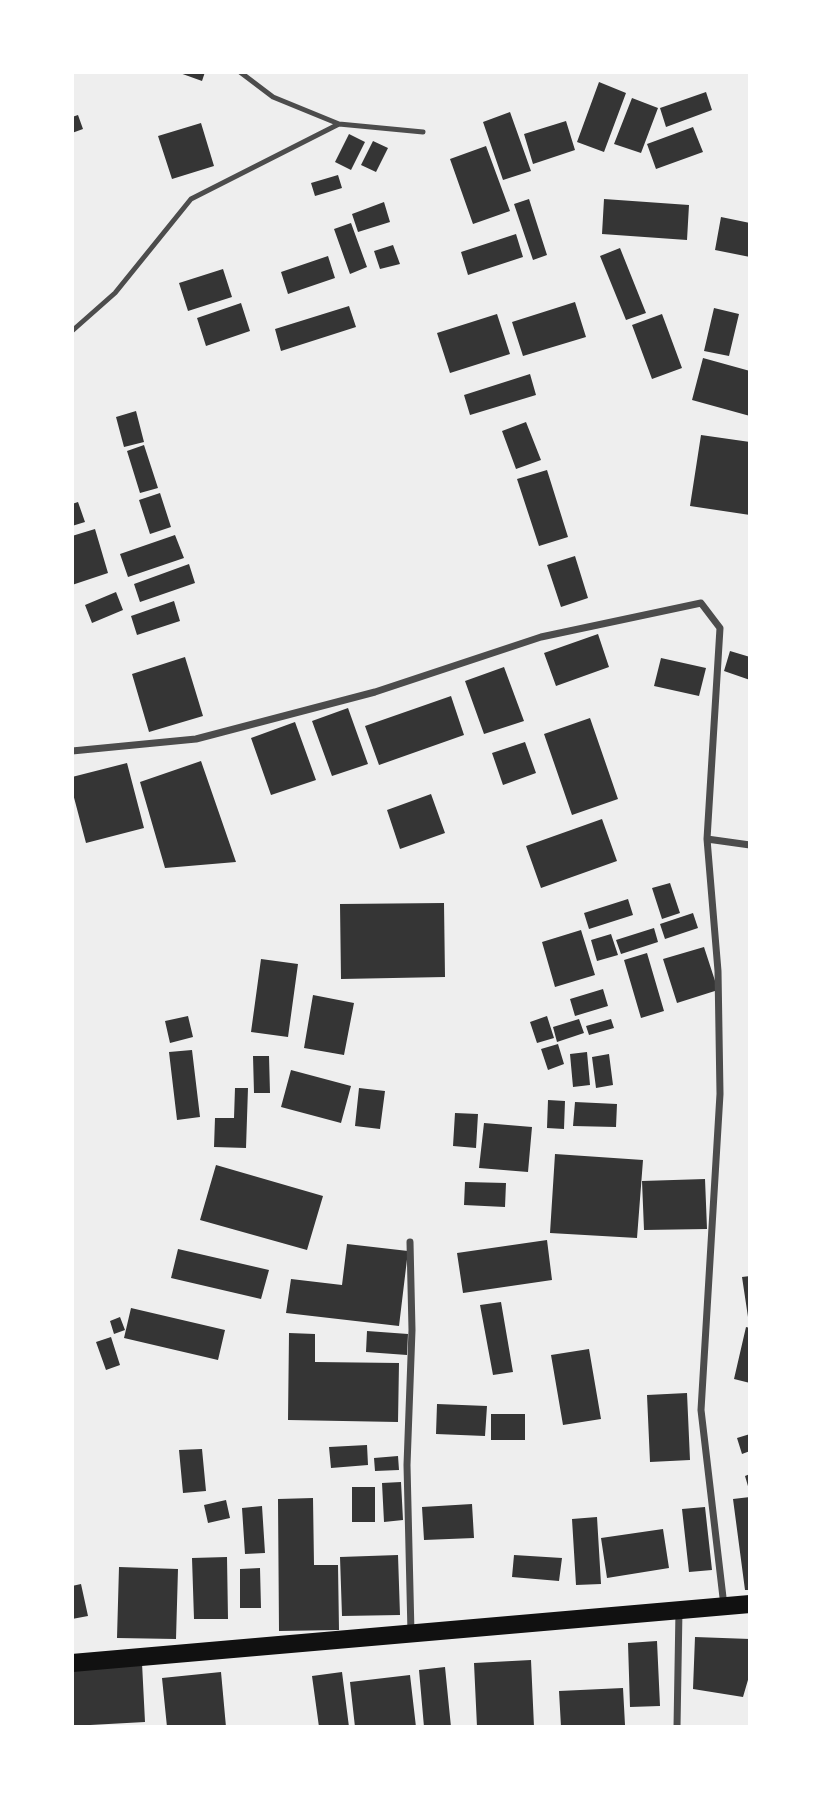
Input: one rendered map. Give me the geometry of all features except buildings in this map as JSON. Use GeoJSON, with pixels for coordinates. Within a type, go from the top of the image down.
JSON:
{"type":"FeatureCollection","features":[{"type":"Feature","properties":{"kind":"main road"},"geometry":{"type":"LineString","coordinates":[[72,1663],[750,1604]]}},
{"type":"Feature","properties":{"kind":"street"},"geometry":{"type":"LineString","coordinates":[[72,751],[196,739],[375,692],[541,637],[701,603],[720,628],[707,839],[718,971],[720,1094],[701,1410],[724,1606]]}},
{"type":"Feature","properties":{"kind":"street"},"geometry":{"type":"LineString","coordinates":[[707,839],[750,845]]}},
{"type":"Feature","properties":{"kind":"street"},"geometry":{"type":"LineString","coordinates":[[410,1242],[412,1330],[407,1465],[411,1633]]}},
{"type":"Feature","properties":{"kind":"street"},"geometry":{"type":"LineString","coordinates":[[677,1727],[678,1609]]}},
{"type":"Feature","properties":{"kind":"lane"},"geometry":{"type":"LineString","coordinates":[[240,72],[273,97],[340,124],[422,132]]}},
{"type":"Feature","properties":{"kind":"lane"},"geometry":{"type":"LineString","coordinates":[[72,331],[115,293],[191,199],[340,124]]}},
{"type":"Feature","properties":{"kind":"shaded area"},"geometry":{"type":"Polygon","coordinates":[[[72,72],[750,72],[750,1727],[72,1727],[72,72]]]}}]}
